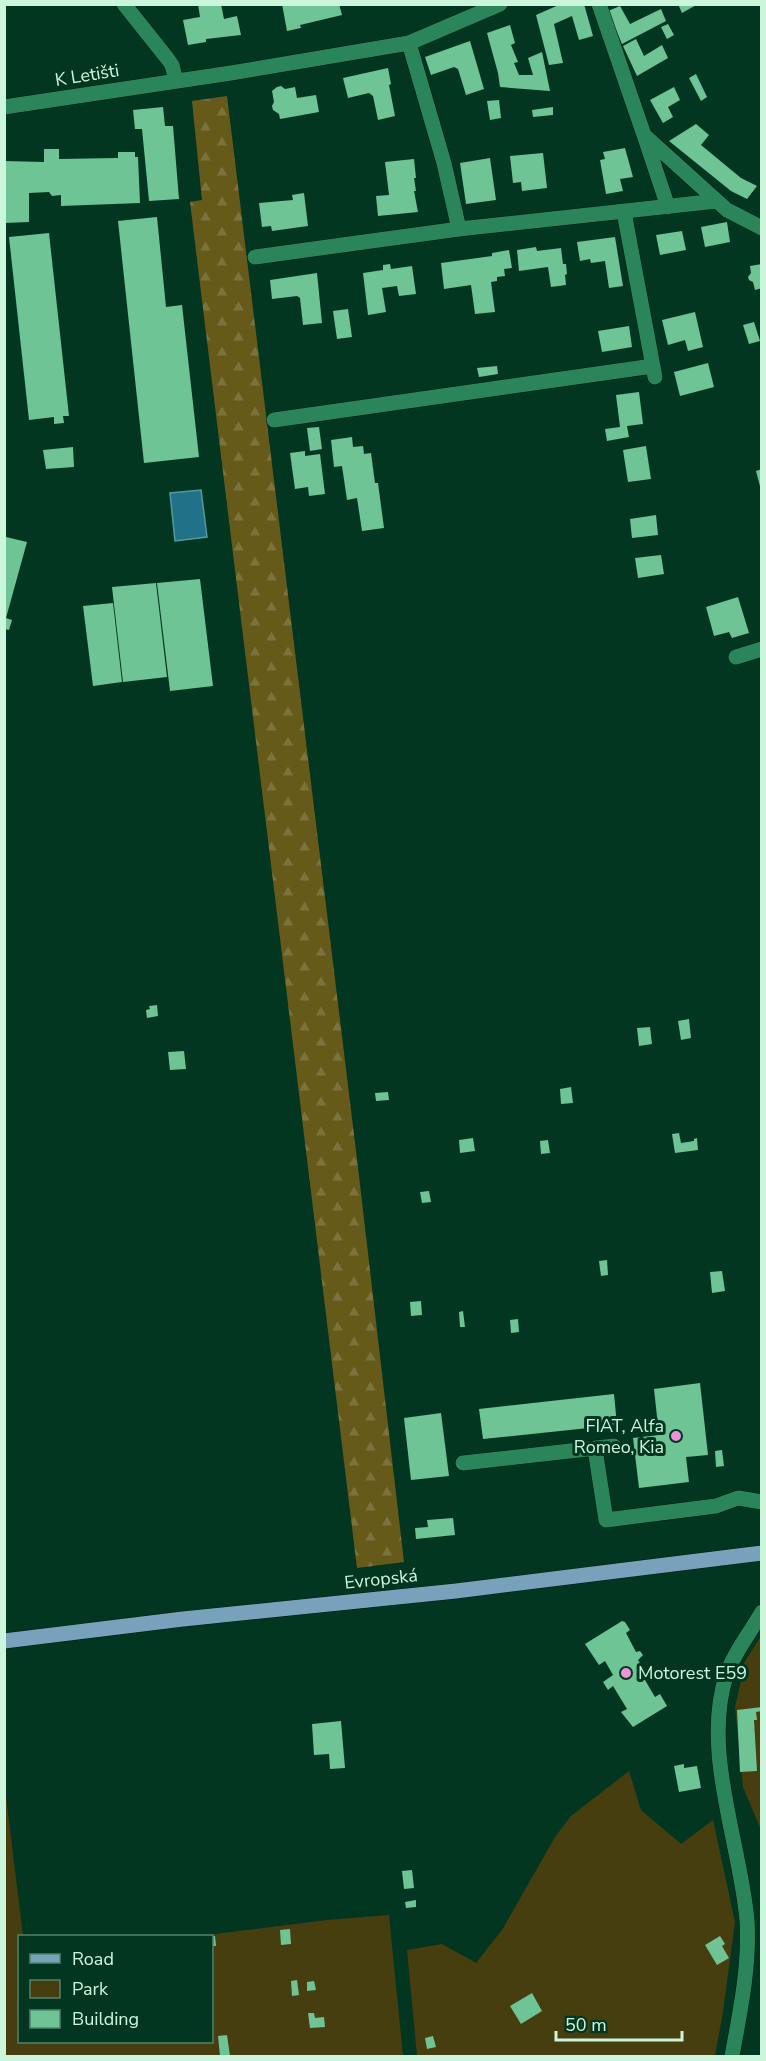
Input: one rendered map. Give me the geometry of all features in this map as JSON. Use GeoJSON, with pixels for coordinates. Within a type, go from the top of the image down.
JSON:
{"type":"FeatureCollection","features":[{"type":"Feature","properties":{"kind":"main road","name":"Evropská"},"geometry":{"type":"LineString","coordinates":[[4,1641],[183,1619],[456,1591],[762,1553]]}},
{"type":"Feature","properties":{"kind":"street"},"geometry":{"type":"LineString","coordinates":[[124,4],[172,65],[176,81]]}},
{"type":"Feature","properties":{"kind":"street","name":"K Letišti"},"geometry":{"type":"LineString","coordinates":[[4,107],[409,43],[500,4]]}},
{"type":"Feature","properties":{"kind":"street"},"geometry":{"type":"LineString","coordinates":[[599,4],[668,207]]}},
{"type":"Feature","properties":{"kind":"street"},"geometry":{"type":"LineString","coordinates":[[409,43],[444,163],[459,229]]}},
{"type":"Feature","properties":{"kind":"street"},"geometry":{"type":"LineString","coordinates":[[644,135],[727,210],[762,228]]}},
{"type":"Feature","properties":{"kind":"street"},"geometry":{"type":"LineString","coordinates":[[255,256],[459,229],[717,201]]}},
{"type":"Feature","properties":{"kind":"street"},"geometry":{"type":"LineString","coordinates":[[274,420],[654,372],[624,212]]}},
{"type":"Feature","properties":{"kind":"street"},"geometry":{"type":"LineString","coordinates":[[736,657],[762,649]]}},
{"type":"Feature","properties":{"kind":"street"},"geometry":{"type":"LineString","coordinates":[[463,1463],[614,1446]]}},
{"type":"Feature","properties":{"kind":"street"},"geometry":{"type":"LineString","coordinates":[[595,1449],[606,1521],[716,1506],[738,1498],[762,1502]]}},
{"type":"Feature","properties":{"kind":"street"},"geometry":{"type":"LineString","coordinates":[[732,2056],[742,2001],[747,1923],[718,1747],[719,1702],[727,1674],[762,1612]]}},
{"type":"Feature","properties":{"kind":"green space"},"geometry":{"type":"Polygon","coordinates":[[[227,96],[404,1562],[357,1568],[190,202],[202,200],[192,101],[227,96]]]}},
{"type":"Feature","properties":{"kind":"green space"},"geometry":{"type":"Polygon","coordinates":[[[761,1636],[761,1830],[743,1787],[735,1707],[743,1672],[739,1671],[761,1636]]]}},
{"type":"Feature","properties":{"kind":"green space"},"geometry":{"type":"Polygon","coordinates":[[[629,1771],[641,1810],[681,1844],[713,1820],[735,1922],[715,2056],[417,2056],[407,1950],[442,1944],[476,1963],[502,1930],[555,1837],[571,1816],[629,1771]]]}},
{"type":"Feature","properties":{"kind":"green space"},"geometry":{"type":"Polygon","coordinates":[[[4,1780],[23,1935],[18,1935],[18,2043],[213,2043],[213,1935],[207,1935],[327,1920],[389,1915],[403,2056],[5,2056],[4,1780]]]}},
{"type":"Feature","properties":{"kind":"water"},"geometry":{"type":"Polygon","coordinates":[[[201,490],[207,537],[175,541],[170,493],[201,490]]]}},
{"type":"Feature","properties":{"kind":"building"},"geometry":{"type":"Polygon","coordinates":[[[198,4],[221,4],[224,19],[237,16],[241,35],[206,39],[206,42],[188,45],[183,20],[200,17],[198,4]]]}},
{"type":"Feature","properties":{"kind":"building"},"geometry":{"type":"Polygon","coordinates":[[[282,4],[339,4],[342,15],[300,25],[301,28],[287,31],[282,4]]]}},
{"type":"Feature","properties":{"kind":"building"},"geometry":{"type":"Polygon","coordinates":[[[561,4],[584,4],[593,36],[579,40],[572,16],[554,24],[563,63],[549,65],[536,15],[561,4]]]}},
{"type":"Feature","properties":{"kind":"building"},"geometry":{"type":"Polygon","coordinates":[[[678,4],[698,4],[682,13],[678,4]]]}},
{"type":"Feature","properties":{"kind":"building"},"geometry":{"type":"Polygon","coordinates":[[[620,6],[630,24],[661,9],[666,21],[622,44],[608,11],[620,6]]]}},
{"type":"Feature","properties":{"kind":"building"},"geometry":{"type":"Polygon","coordinates":[[[668,24],[674,35],[667,39],[661,27],[668,24]]]}},
{"type":"Feature","properties":{"kind":"building"},"geometry":{"type":"Polygon","coordinates":[[[510,25],[515,43],[511,45],[518,62],[514,63],[519,75],[533,75],[528,58],[542,52],[550,91],[500,87],[487,33],[510,25]]]}},
{"type":"Feature","properties":{"kind":"building"},"geometry":{"type":"Polygon","coordinates":[[[636,39],[644,56],[662,45],[668,58],[637,76],[623,46],[636,39]]]}},
{"type":"Feature","properties":{"kind":"building"},"geometry":{"type":"Polygon","coordinates":[[[470,41],[484,89],[466,95],[458,69],[454,67],[431,75],[425,57],[470,41]]]}},
{"type":"Feature","properties":{"kind":"building"},"geometry":{"type":"Polygon","coordinates":[[[388,68],[395,116],[378,120],[373,96],[369,93],[348,98],[343,78],[388,68]]]}},
{"type":"Feature","properties":{"kind":"building"},"geometry":{"type":"Polygon","coordinates":[[[696,74],[707,97],[701,101],[689,78],[696,74]]]}},
{"type":"Feature","properties":{"kind":"building"},"geometry":{"type":"Polygon","coordinates":[[[281,86],[285,89],[295,87],[297,98],[316,95],[319,112],[280,119],[279,114],[273,110],[272,91],[281,86]]]}},
{"type":"Feature","properties":{"kind":"building"},"geometry":{"type":"Polygon","coordinates":[[[674,87],[680,100],[668,107],[673,117],[663,123],[650,100],[674,87]]]}},
{"type":"Feature","properties":{"kind":"building"},"geometry":{"type":"Polygon","coordinates":[[[499,100],[501,118],[490,120],[487,101],[499,100]]]}},
{"type":"Feature","properties":{"kind":"building"},"geometry":{"type":"Polygon","coordinates":[[[163,107],[165,126],[173,126],[179,199],[149,201],[142,129],[135,129],[133,110],[163,107]]]}},
{"type":"Feature","properties":{"kind":"building"},"geometry":{"type":"Polygon","coordinates":[[[553,107],[553,115],[533,117],[532,110],[553,107]]]}},
{"type":"Feature","properties":{"kind":"building"},"geometry":{"type":"Polygon","coordinates":[[[696,124],[709,135],[701,145],[741,178],[757,186],[747,199],[731,191],[669,141],[696,124]]]}},
{"type":"Feature","properties":{"kind":"building"},"geometry":{"type":"Polygon","coordinates":[[[625,148],[633,177],[620,179],[623,191],[606,194],[600,160],[605,159],[603,152],[625,148]]]}},
{"type":"Feature","properties":{"kind":"building"},"geometry":{"type":"Polygon","coordinates":[[[44,149],[59,149],[59,159],[118,158],[118,152],[135,152],[135,157],[138,157],[140,203],[61,206],[61,195],[52,196],[49,192],[29,193],[29,222],[4,223],[4,161],[44,162],[44,149]]]}},
{"type":"Feature","properties":{"kind":"building"},"geometry":{"type":"Polygon","coordinates":[[[543,153],[547,188],[522,191],[521,182],[513,183],[510,156],[543,153]]]}},
{"type":"Feature","properties":{"kind":"building"},"geometry":{"type":"Polygon","coordinates":[[[490,158],[496,200],[466,204],[460,163],[490,158]]]}},
{"type":"Feature","properties":{"kind":"building"},"geometry":{"type":"Polygon","coordinates":[[[414,159],[416,191],[414,191],[418,212],[378,216],[376,196],[389,195],[385,162],[414,159]]]}},
{"type":"Feature","properties":{"kind":"building"},"geometry":{"type":"Polygon","coordinates":[[[304,193],[308,226],[272,231],[271,226],[262,227],[259,203],[293,200],[292,195],[304,193]]]}},
{"type":"Feature","properties":{"kind":"building"},"geometry":{"type":"Polygon","coordinates":[[[157,217],[166,307],[182,305],[199,457],[144,463],[118,221],[157,217]]]}},
{"type":"Feature","properties":{"kind":"building"},"geometry":{"type":"Polygon","coordinates":[[[727,222],[730,242],[705,247],[701,227],[727,222]]]}},
{"type":"Feature","properties":{"kind":"building"},"geometry":{"type":"Polygon","coordinates":[[[682,231],[686,250],[660,255],[656,235],[682,231]]]}},
{"type":"Feature","properties":{"kind":"building"},"geometry":{"type":"Polygon","coordinates":[[[49,233],[69,416],[63,416],[64,423],[54,424],[54,417],[29,420],[9,237],[49,233]]]}},
{"type":"Feature","properties":{"kind":"building"},"geometry":{"type":"Polygon","coordinates":[[[615,237],[623,286],[609,288],[605,261],[591,263],[590,259],[580,261],[577,242],[615,237]]]}},
{"type":"Feature","properties":{"kind":"building"},"geometry":{"type":"Polygon","coordinates":[[[536,247],[537,251],[561,248],[563,264],[566,264],[566,285],[551,287],[548,267],[519,271],[517,250],[536,247]]]}},
{"type":"Feature","properties":{"kind":"building"},"geometry":{"type":"Polygon","coordinates":[[[509,250],[512,268],[504,269],[505,276],[497,277],[497,281],[491,282],[495,312],[475,314],[471,285],[444,289],[441,263],[492,256],[492,253],[509,250]]]}},
{"type":"Feature","properties":{"kind":"building"},"geometry":{"type":"Polygon","coordinates":[[[390,264],[391,269],[412,266],[416,294],[399,296],[397,286],[382,288],[386,312],[368,315],[363,273],[383,270],[383,265],[390,264]]]}},
{"type":"Feature","properties":{"kind":"building"},"geometry":{"type":"Polygon","coordinates":[[[762,264],[762,288],[755,290],[753,282],[748,277],[751,273],[750,266],[762,264]]]}},
{"type":"Feature","properties":{"kind":"building"},"geometry":{"type":"Polygon","coordinates":[[[317,273],[322,323],[303,325],[300,298],[297,296],[272,299],[270,280],[317,273]]]}},
{"type":"Feature","properties":{"kind":"building"},"geometry":{"type":"Polygon","coordinates":[[[348,309],[352,337],[337,339],[333,311],[348,309]]]}},
{"type":"Feature","properties":{"kind":"building"},"geometry":{"type":"Polygon","coordinates":[[[695,312],[703,347],[688,351],[685,340],[668,345],[662,320],[695,312]]]}},
{"type":"Feature","properties":{"kind":"building"},"geometry":{"type":"Polygon","coordinates":[[[754,322],[760,341],[749,344],[743,325],[754,322]]]}},
{"type":"Feature","properties":{"kind":"building"},"geometry":{"type":"Polygon","coordinates":[[[629,326],[632,347],[602,352],[598,331],[629,326]]]}},
{"type":"Feature","properties":{"kind":"building"},"geometry":{"type":"Polygon","coordinates":[[[708,363],[714,387],[680,396],[674,372],[708,363]]]}},
{"type":"Feature","properties":{"kind":"building"},"geometry":{"type":"Polygon","coordinates":[[[497,366],[498,374],[479,377],[477,368],[497,366]]]}},
{"type":"Feature","properties":{"kind":"building"},"geometry":{"type":"Polygon","coordinates":[[[639,392],[643,424],[627,426],[629,437],[607,441],[605,429],[620,427],[616,395],[639,392]]]}},
{"type":"Feature","properties":{"kind":"building"},"geometry":{"type":"Polygon","coordinates":[[[319,427],[322,449],[310,451],[307,428],[319,427]]]}},
{"type":"Feature","properties":{"kind":"building"},"geometry":{"type":"Polygon","coordinates":[[[352,437],[353,447],[363,446],[364,454],[371,453],[384,528],[362,531],[357,498],[347,500],[342,466],[334,467],[331,440],[352,437]]]}},
{"type":"Feature","properties":{"kind":"building"},"geometry":{"type":"Polygon","coordinates":[[[646,446],[651,479],[628,482],[623,450],[646,446]]]}},
{"type":"Feature","properties":{"kind":"building"},"geometry":{"type":"Polygon","coordinates":[[[73,447],[74,467],[46,469],[43,450],[73,447]]]}},
{"type":"Feature","properties":{"kind":"building"},"geometry":{"type":"Polygon","coordinates":[[[305,451],[305,456],[320,454],[325,494],[309,496],[308,487],[295,489],[290,453],[305,451]]]}},
{"type":"Feature","properties":{"kind":"building"},"geometry":{"type":"Polygon","coordinates":[[[762,469],[762,490],[761,490],[756,471],[762,469]]]}},
{"type":"Feature","properties":{"kind":"building"},"geometry":{"type":"Polygon","coordinates":[[[656,515],[658,535],[632,538],[630,519],[656,515]]]}},
{"type":"Feature","properties":{"kind":"building"},"geometry":{"type":"Polygon","coordinates":[[[6,537],[27,542],[6,618],[12,620],[9,630],[4,629],[4,543],[6,537]]]}},
{"type":"Feature","properties":{"kind":"building"},"geometry":{"type":"Polygon","coordinates":[[[661,555],[664,574],[638,578],[635,558],[661,555]]]}},
{"type":"Feature","properties":{"kind":"building"},"geometry":{"type":"Polygon","coordinates":[[[200,579],[213,686],[170,691],[157,583],[200,579]]]}},
{"type":"Feature","properties":{"kind":"building"},"geometry":{"type":"Polygon","coordinates":[[[156,583],[167,677],[123,682],[112,587],[156,583]]]}},
{"type":"Feature","properties":{"kind":"building"},"geometry":{"type":"Polygon","coordinates":[[[738,597],[749,633],[732,638],[729,632],[714,636],[706,607],[738,597]]]}},
{"type":"Feature","properties":{"kind":"building"},"geometry":{"type":"Polygon","coordinates":[[[113,603],[122,682],[93,686],[83,606],[113,603]]]}},
{"type":"Feature","properties":{"kind":"building"},"geometry":{"type":"Polygon","coordinates":[[[157,1005],[158,1016],[147,1018],[146,1010],[150,1009],[149,1006],[157,1005]]]}},
{"type":"Feature","properties":{"kind":"building"},"geometry":{"type":"Polygon","coordinates":[[[689,1019],[691,1038],[681,1040],[678,1021],[689,1019]]]}},
{"type":"Feature","properties":{"kind":"building"},"geometry":{"type":"Polygon","coordinates":[[[650,1027],[652,1044],[639,1046],[637,1028],[650,1027]]]}},
{"type":"Feature","properties":{"kind":"building"},"geometry":{"type":"Polygon","coordinates":[[[184,1051],[186,1069],[170,1070],[168,1052],[184,1051]]]}},
{"type":"Feature","properties":{"kind":"building"},"geometry":{"type":"Polygon","coordinates":[[[571,1087],[573,1103],[561,1104],[560,1089],[571,1087]]]}},
{"type":"Feature","properties":{"kind":"building"},"geometry":{"type":"Polygon","coordinates":[[[388,1092],[389,1100],[376,1101],[375,1093],[388,1092]]]}},
{"type":"Feature","properties":{"kind":"building"},"geometry":{"type":"Polygon","coordinates":[[[679,1133],[681,1143],[694,1141],[697,1138],[698,1150],[675,1153],[672,1134],[679,1133]]]}},
{"type":"Feature","properties":{"kind":"building"},"geometry":{"type":"Polygon","coordinates":[[[473,1138],[475,1151],[460,1153],[459,1140],[473,1138]]]}},
{"type":"Feature","properties":{"kind":"building"},"geometry":{"type":"Polygon","coordinates":[[[548,1140],[550,1153],[541,1154],[540,1141],[548,1140]]]}},
{"type":"Feature","properties":{"kind":"building"},"geometry":{"type":"Polygon","coordinates":[[[429,1191],[431,1202],[422,1203],[420,1192],[429,1191]]]}},
{"type":"Feature","properties":{"kind":"building"},"geometry":{"type":"Polygon","coordinates":[[[607,1260],[608,1275],[601,1276],[599,1261],[607,1260]]]}},
{"type":"Feature","properties":{"kind":"building"},"geometry":{"type":"Polygon","coordinates":[[[722,1271],[725,1291],[712,1293],[710,1272],[722,1271]]]}},
{"type":"Feature","properties":{"kind":"building"},"geometry":{"type":"Polygon","coordinates":[[[421,1301],[422,1315],[411,1316],[410,1302],[421,1301]]]}},
{"type":"Feature","properties":{"kind":"building"},"geometry":{"type":"Polygon","coordinates":[[[463,1311],[465,1327],[460,1327],[459,1312],[463,1311]]]}},
{"type":"Feature","properties":{"kind":"building"},"geometry":{"type":"Polygon","coordinates":[[[518,1319],[519,1332],[511,1333],[510,1320],[518,1319]]]}},
{"type":"Feature","properties":{"kind":"building","name":"FIAT, Alfa Romeo, Kia"},"geometry":{"type":"Polygon","coordinates":[[[700,1383],[708,1455],[686,1457],[689,1482],[639,1488],[633,1438],[659,1435],[654,1389],[700,1383]]]}},
{"type":"Feature","properties":{"kind":"building"},"geometry":{"type":"Polygon","coordinates":[[[614,1394],[617,1425],[483,1439],[479,1409],[614,1394]]]}},
{"type":"Feature","properties":{"kind":"building"},"geometry":{"type":"Polygon","coordinates":[[[441,1413],[449,1476],[411,1480],[404,1418],[441,1413]]]}},
{"type":"Feature","properties":{"kind":"building"},"geometry":{"type":"Polygon","coordinates":[[[722,1450],[724,1466],[716,1467],[715,1451],[722,1450]]]}},
{"type":"Feature","properties":{"kind":"building"},"geometry":{"type":"Polygon","coordinates":[[[453,1518],[455,1535],[416,1539],[415,1528],[428,1527],[427,1520],[453,1518]]]}},
{"type":"Feature","properties":{"kind":"building","name":"Motorest E59"},"geometry":{"type":"Polygon","coordinates":[[[622,1621],[630,1630],[626,1633],[636,1652],[640,1651],[643,1655],[638,1660],[643,1668],[639,1670],[655,1697],[660,1694],[667,1706],[633,1727],[621,1712],[627,1709],[613,1686],[608,1690],[603,1682],[613,1675],[605,1661],[599,1665],[585,1644],[622,1621]]]}},
{"type":"Feature","properties":{"kind":"building"},"geometry":{"type":"Polygon","coordinates":[[[762,1707],[762,1711],[756,1712],[757,1720],[754,1720],[757,1771],[740,1772],[737,1710],[762,1707]]]}},
{"type":"Feature","properties":{"kind":"building"},"geometry":{"type":"Polygon","coordinates":[[[341,1721],[345,1768],[330,1769],[329,1754],[314,1755],[312,1724],[341,1721]]]}},
{"type":"Feature","properties":{"kind":"building"},"geometry":{"type":"Polygon","coordinates":[[[684,1764],[684,1768],[697,1766],[701,1788],[679,1792],[674,1766],[684,1764]]]}},
{"type":"Feature","properties":{"kind":"building"},"geometry":{"type":"Polygon","coordinates":[[[412,1870],[414,1888],[404,1889],[402,1871],[412,1870]]]}},
{"type":"Feature","properties":{"kind":"building"},"geometry":{"type":"Polygon","coordinates":[[[416,1900],[416,1907],[406,1908],[405,1902],[416,1900]]]}},
{"type":"Feature","properties":{"kind":"building"},"geometry":{"type":"Polygon","coordinates":[[[290,1929],[291,1944],[281,1945],[280,1930],[290,1929]]]}},
{"type":"Feature","properties":{"kind":"building"},"geometry":{"type":"Polygon","coordinates":[[[213,1936],[215,1936],[216,1946],[213,1946],[213,1936]]]}},
{"type":"Feature","properties":{"kind":"building"},"geometry":{"type":"Polygon","coordinates":[[[720,1936],[725,1944],[722,1946],[729,1958],[717,1965],[705,1945],[720,1936]]]}},
{"type":"Feature","properties":{"kind":"building"},"geometry":{"type":"Polygon","coordinates":[[[297,1980],[299,1995],[292,1996],[291,1981],[297,1980]]]}},
{"type":"Feature","properties":{"kind":"building"},"geometry":{"type":"Polygon","coordinates":[[[314,1981],[316,1990],[307,1991],[307,1982],[314,1981]]]}},
{"type":"Feature","properties":{"kind":"building"},"geometry":{"type":"Polygon","coordinates":[[[532,1993],[542,2011],[521,2024],[510,2006],[532,1993]]]}},
{"type":"Feature","properties":{"kind":"building"},"geometry":{"type":"Polygon","coordinates":[[[308,2013],[314,2013],[315,2018],[324,2017],[325,2027],[310,2028],[308,2013]]]}},
{"type":"Feature","properties":{"kind":"building"},"geometry":{"type":"Polygon","coordinates":[[[227,2035],[230,2056],[220,2056],[218,2036],[227,2035]]]}},
{"type":"Feature","properties":{"kind":"building"},"geometry":{"type":"Polygon","coordinates":[[[433,2036],[436,2047],[427,2049],[425,2038],[433,2036]]]}},
{"type":"Feature","properties":{"kind":"place","name":"FIAT, Alfa Romeo, Kia"},"geometry":{"type":"Point","coordinates":[676,1436]}},
{"type":"Feature","properties":{"kind":"place","name":"Motorest E59"},"geometry":{"type":"Point","coordinates":[626,1673]}}]}
